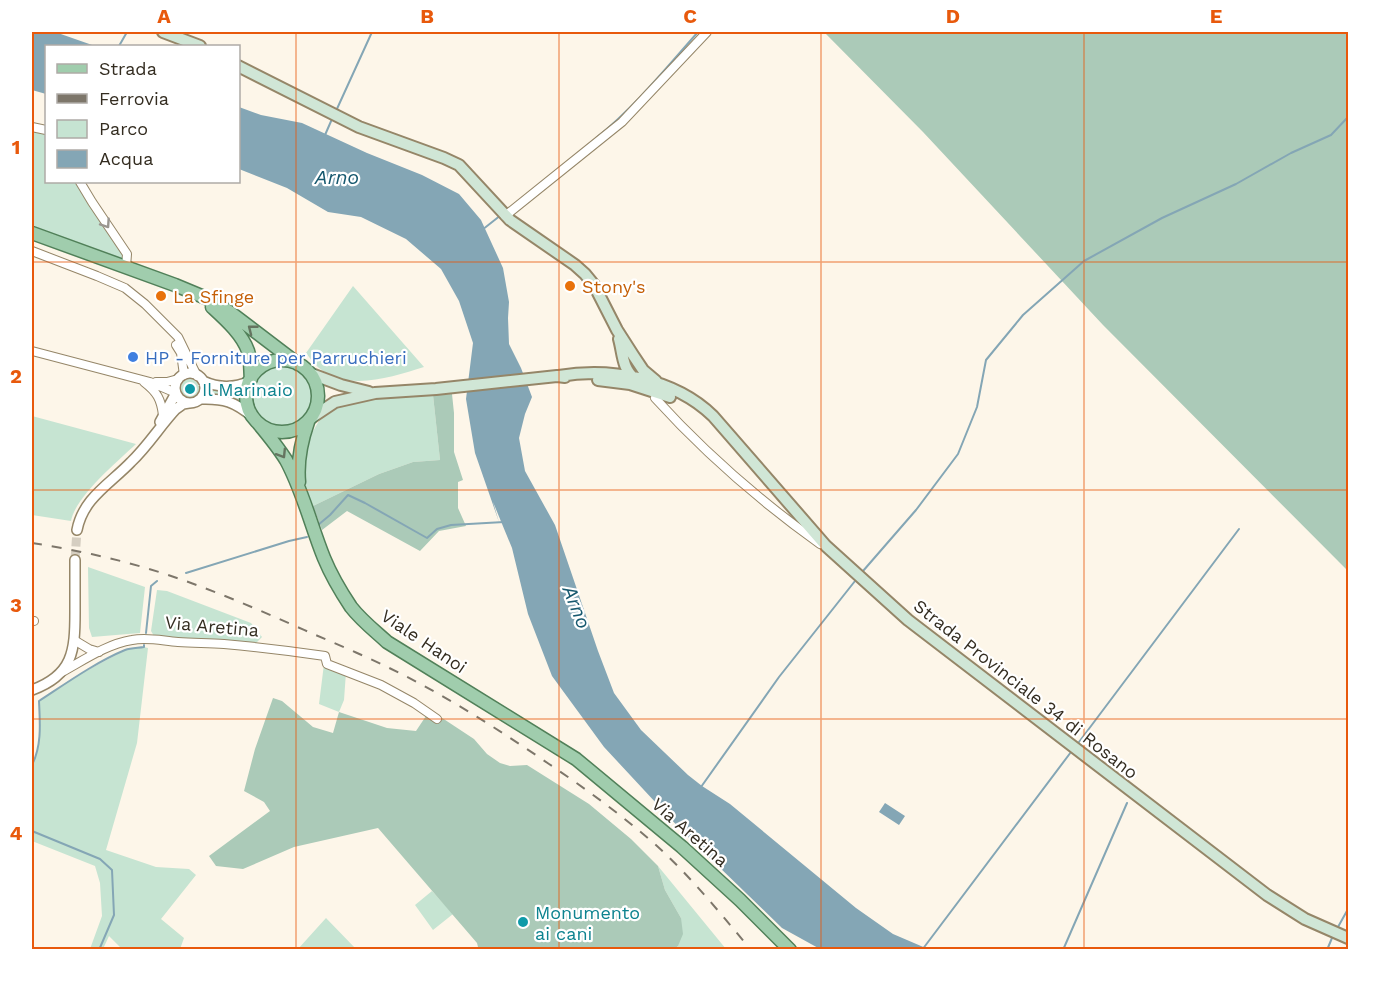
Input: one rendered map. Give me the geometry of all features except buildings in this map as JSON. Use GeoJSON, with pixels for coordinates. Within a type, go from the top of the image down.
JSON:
{"type":"FeatureCollection","features":[{"type":"Feature","properties":{"kind":"main road"},"geometry":{"type":"LineString","coordinates":[[163,32],[197,45]]}},
{"type":"Feature","properties":{"kind":"main road"},"geometry":{"type":"LineString","coordinates":[[240,67],[359,127],[459,165],[505,216],[575,265],[594,285],[635,367],[631,376],[612,381]]}},
{"type":"Feature","properties":{"kind":"main road"},"geometry":{"type":"LineString","coordinates":[[32,233],[211,300],[309,373]]}},
{"type":"Feature","properties":{"kind":"main road","name":"Viale Hanoi"},"geometry":{"type":"LineString","coordinates":[[197,295],[236,331],[248,351],[250,380],[247,399],[249,409],[287,461],[300,489],[325,559],[352,608],[370,628],[387,642],[560,748]]}},
{"type":"Feature","properties":{"kind":"main road"},"geometry":{"type":"LineString","coordinates":[[588,372],[617,366],[628,356]]}},
{"type":"Feature","properties":{"kind":"main road"},"geometry":{"type":"LineString","coordinates":[[628,356],[650,377],[672,390]]}},
{"type":"Feature","properties":{"kind":"main road"},"geometry":{"type":"LineString","coordinates":[[250,380],[266,364],[288,361],[298,364]]}},
{"type":"Feature","properties":{"kind":"main road","name":"Strada Provinciale 34 di Rosano"},"geometry":{"type":"LineString","coordinates":[[309,420],[335,402],[375,393],[436,389],[588,372],[631,376],[652,382],[686,397],[713,416],[717,423]]}},
{"type":"Feature","properties":{"kind":"main road","name":"Viale Hanoi"},"geometry":{"type":"LineString","coordinates":[[300,489],[298,465],[300,444],[309,420],[316,410],[318,400],[315,381],[309,373]]}},
{"type":"Feature","properties":{"kind":"main road","name":"Strada Provinciale 34 di Rosano"},"geometry":{"type":"LineString","coordinates":[[309,373],[341,386],[375,393]]}},
{"type":"Feature","properties":{"kind":"main road","name":"Strada Provinciale 34 di Rosano"},"geometry":{"type":"LineString","coordinates":[[558,376],[630,384],[652,394],[693,407],[717,423],[826,546],[908,620],[1258,888],[1305,919],[1348,938]]}},
{"type":"Feature","properties":{"kind":"main road"},"geometry":{"type":"LineString","coordinates":[[631,376],[652,394]]}},
{"type":"Feature","properties":{"kind":"main road","name":"Viale Hanoi"},"geometry":{"type":"LineString","coordinates":[[256,420],[267,429],[278,432],[299,428],[309,420]]}},
{"type":"Feature","properties":{"kind":"main road","name":"Via Aretina"},"geometry":{"type":"LineString","coordinates":[[560,748],[682,847],[790,950]]}},
{"type":"Feature","properties":{"kind":"street"},"geometry":{"type":"LineString","coordinates":[[505,216],[622,122],[707,32]]}},
{"type":"Feature","properties":{"kind":"street"},"geometry":{"type":"LineString","coordinates":[[81,183],[127,254],[126,267]]}},
{"type":"Feature","properties":{"kind":"street"},"geometry":{"type":"LineString","coordinates":[[32,251],[124,288],[146,304],[178,337],[205,391],[200,399]]}},
{"type":"Feature","properties":{"kind":"street"},"geometry":{"type":"LineString","coordinates":[[155,433],[176,393],[175,388],[181,377],[181,353],[168,327]]}},
{"type":"Feature","properties":{"kind":"street"},"geometry":{"type":"LineString","coordinates":[[32,351],[150,382],[176,393],[182,400],[189,403]]}},
{"type":"Feature","properties":{"kind":"street"},"geometry":{"type":"LineString","coordinates":[[150,382],[167,382],[193,374],[210,384],[220,386],[243,385],[250,380]]}},
{"type":"Feature","properties":{"kind":"street"},"geometry":{"type":"LineString","coordinates":[[141,380],[158,395],[163,415]]}},
{"type":"Feature","properties":{"kind":"street"},"geometry":{"type":"LineString","coordinates":[[652,394],[685,431],[740,482],[785,519],[840,558]]}},
{"type":"Feature","properties":{"kind":"street","name":"Viale Hanoi"},"geometry":{"type":"LineString","coordinates":[[189,403],[200,399],[227,400],[242,407],[256,420]]}},
{"type":"Feature","properties":{"kind":"street"},"geometry":{"type":"LineString","coordinates":[[77,530],[81,515],[98,491],[131,462],[176,409],[189,403]]}},
{"type":"Feature","properties":{"kind":"street","name":"Via Aretina"},"geometry":{"type":"LineString","coordinates":[[60,673],[72,654],[74,640],[75,560]]}},
{"type":"Feature","properties":{"kind":"street","name":"Via Aretina"},"geometry":{"type":"LineString","coordinates":[[32,690],[99,652],[134,639],[225,644],[325,656],[327,664],[381,685],[414,702],[437,719]]}},
{"type":"Feature","properties":{"kind":"street"},"geometry":{"type":"LineString","coordinates":[[74,640],[99,652]]}},
{"type":"Feature","properties":{"kind":"street"},"geometry":{"type":"LineString","coordinates":[[72,654],[79,658],[87,658]]}},
{"type":"Feature","properties":{"kind":"green space"},"geometry":{"type":"Polygon","coordinates":[[[824,32],[1348,32],[1348,571],[1103,325],[923,132],[824,32]]]}},
{"type":"Feature","properties":{"kind":"green space"},"geometry":{"type":"Polygon","coordinates":[[[32,130],[45,133],[45,183],[78,183],[123,254],[122,259],[32,226],[32,130]]]}},
{"type":"Feature","properties":{"kind":"green space"},"geometry":{"type":"Polygon","coordinates":[[[353,286],[424,367],[384,378],[357,381],[331,375],[314,363],[306,353],[353,286]]]}},
{"type":"Feature","properties":{"kind":"green space"},"geometry":{"type":"Polygon","coordinates":[[[282,366],[303,375],[312,396],[303,417],[282,426],[261,417],[252,396],[261,375],[282,366]]]}},
{"type":"Feature","properties":{"kind":"green space"},"geometry":{"type":"Polygon","coordinates":[[[190,379],[198,384],[199,388],[194,396],[190,397],[182,392],[181,388],[186,380],[190,379]]]}},
{"type":"Feature","properties":{"kind":"green space"},"geometry":{"type":"Polygon","coordinates":[[[209,387],[240,388],[240,403],[208,396],[209,387]]]}},
{"type":"Feature","properties":{"kind":"green space"},"geometry":{"type":"Polygon","coordinates":[[[452,394],[454,452],[463,480],[458,482],[458,508],[466,526],[439,531],[420,551],[347,511],[322,530],[313,506],[379,474],[413,462],[440,460],[433,395],[452,394]]]}},
{"type":"Feature","properties":{"kind":"green space"},"geometry":{"type":"Polygon","coordinates":[[[433,395],[440,460],[413,462],[379,474],[313,506],[302,467],[308,440],[320,419],[342,404],[369,399],[433,395]]]}},
{"type":"Feature","properties":{"kind":"green space"},"geometry":{"type":"Polygon","coordinates":[[[32,416],[136,444],[80,501],[71,521],[32,515],[32,416]]]}},
{"type":"Feature","properties":{"kind":"green space"},"geometry":{"type":"Polygon","coordinates":[[[88,567],[145,587],[140,633],[92,637],[89,628],[88,567]]]}},
{"type":"Feature","properties":{"kind":"green space"},"geometry":{"type":"Polygon","coordinates":[[[157,590],[167,591],[251,623],[262,637],[255,644],[154,636],[151,631],[157,590]]]}},
{"type":"Feature","properties":{"kind":"green space"},"geometry":{"type":"Polygon","coordinates":[[[148,648],[137,743],[106,850],[156,867],[189,869],[196,875],[161,919],[184,938],[180,949],[121,949],[109,936],[103,949],[90,949],[102,916],[100,883],[95,866],[32,841],[32,765],[39,742],[39,701],[73,678],[127,649],[148,648]]]}},
{"type":"Feature","properties":{"kind":"green space"},"geometry":{"type":"Polygon","coordinates":[[[324,664],[346,672],[344,700],[339,712],[319,704],[324,664]]]}},
{"type":"Feature","properties":{"kind":"green space"},"geometry":{"type":"Polygon","coordinates":[[[273,698],[282,701],[313,727],[333,733],[339,712],[387,728],[416,731],[430,710],[474,739],[487,754],[500,763],[510,766],[527,765],[589,804],[631,839],[658,866],[665,890],[681,918],[683,934],[678,946],[674,949],[469,949],[478,947],[477,943],[378,828],[294,847],[243,869],[216,866],[209,856],[270,811],[264,802],[244,791],[255,749],[273,698]]]}},
{"type":"Feature","properties":{"kind":"green space"},"geometry":{"type":"Polygon","coordinates":[[[658,866],[726,949],[674,949],[678,946],[681,918],[665,890],[658,866]]]}},
{"type":"Feature","properties":{"kind":"green space"},"geometry":{"type":"Polygon","coordinates":[[[432,891],[453,914],[433,930],[415,905],[432,891]]]}},
{"type":"Feature","properties":{"kind":"green space"},"geometry":{"type":"Polygon","coordinates":[[[326,918],[356,949],[298,949],[326,918]]]}},
{"type":"Feature","properties":{"kind":"water"},"geometry":{"type":"Polygon","coordinates":[[[32,32],[55,32],[92,45],[45,45],[45,94],[32,90],[32,32]]]}},
{"type":"Feature","properties":{"kind":"water","name":"Arno"},"geometry":{"type":"Polygon","coordinates":[[[240,107],[261,115],[302,123],[422,175],[459,194],[481,220],[503,268],[509,302],[509,344],[532,397],[519,438],[525,471],[555,525],[614,693],[641,730],[688,775],[730,804],[856,908],[893,934],[928,949],[820,949],[782,928],[683,832],[604,747],[552,676],[528,614],[512,548],[493,502],[499,522],[475,453],[466,399],[473,343],[459,301],[441,269],[406,239],[361,217],[328,212],[287,188],[240,169],[240,107]]]}},
{"type":"Feature","properties":{"kind":"water"},"geometry":{"type":"Polygon","coordinates":[[[885,803],[905,816],[899,825],[879,812],[885,803]]]}},
{"type":"Feature","properties":{"kind":"waterway"},"geometry":{"type":"LineString","coordinates":[[120,45],[127,32]]}},
{"type":"Feature","properties":{"kind":"waterway"},"geometry":{"type":"LineString","coordinates":[[336,111],[372,32]]}},
{"type":"Feature","properties":{"kind":"waterway"},"geometry":{"type":"LineString","coordinates":[[596,138],[637,100],[698,32]]}},
{"type":"Feature","properties":{"kind":"waterway"},"geometry":{"type":"LineString","coordinates":[[863,571],[916,510],[958,454],[977,407],[986,360],[1023,315],[1084,261],[1162,218],[1236,184],[1291,153],[1331,135],[1348,117]]}},
{"type":"Feature","properties":{"kind":"waterway"},"geometry":{"type":"LineString","coordinates":[[325,135],[332,119]]}},
{"type":"Feature","properties":{"kind":"waterway"},"geometry":{"type":"LineString","coordinates":[[482,230],[501,215]]}},
{"type":"Feature","properties":{"kind":"waterway"},"geometry":{"type":"LineString","coordinates":[[318,525],[348,495],[427,538],[437,529],[451,525],[504,522]]}},
{"type":"Feature","properties":{"kind":"waterway"},"geometry":{"type":"LineString","coordinates":[[1079,742],[1239,529]]}},
{"type":"Feature","properties":{"kind":"waterway"},"geometry":{"type":"LineString","coordinates":[[186,573],[307,537]]}},
{"type":"Feature","properties":{"kind":"waterway"},"geometry":{"type":"LineString","coordinates":[[146,633],[151,586],[157,581]]}},
{"type":"Feature","properties":{"kind":"waterway"},"geometry":{"type":"LineString","coordinates":[[701,787],[779,677],[855,581]]}},
{"type":"Feature","properties":{"kind":"waterway"},"geometry":{"type":"LineString","coordinates":[[32,765],[39,742],[39,701],[103,661],[125,650],[144,647],[144,645]]}},
{"type":"Feature","properties":{"kind":"waterway"},"geometry":{"type":"LineString","coordinates":[[922,950],[1071,752]]}},
{"type":"Feature","properties":{"kind":"waterway"},"geometry":{"type":"LineString","coordinates":[[1063,950],[1127,803]]}},
{"type":"Feature","properties":{"kind":"waterway"},"geometry":{"type":"LineString","coordinates":[[32,831],[100,859],[112,870],[114,915],[99,950]]}},
{"type":"Feature","properties":{"kind":"waterway"},"geometry":{"type":"LineString","coordinates":[[1338,927],[1348,909]]}},
{"type":"Feature","properties":{"kind":"waterway"},"geometry":{"type":"LineString","coordinates":[[1327,950],[1332,938]]}},
{"type":"Feature","properties":{"kind":"tunnel"},"geometry":{"type":"LineString","coordinates":[[75,560],[77,530]]}},
{"type":"Feature","properties":{"kind":"railway"},"geometry":{"type":"LineString","coordinates":[[32,543],[132,564],[209,590],[372,660],[446,698],[549,764],[631,824],[682,870],[751,950]]}},
{"type":"Feature","properties":{"kind":"place","name":"Stony's"},"geometry":{"type":"Point","coordinates":[570,286]}},
{"type":"Feature","properties":{"kind":"place","name":"La Sfinge"},"geometry":{"type":"Point","coordinates":[161,296]}},
{"type":"Feature","properties":{"kind":"place","name":"HP - Forniture per Parruchieri"},"geometry":{"type":"Point","coordinates":[133,357]}},
{"type":"Feature","properties":{"kind":"place","name":"Il Marinaio"},"geometry":{"type":"Point","coordinates":[190,389]}},
{"type":"Feature","properties":{"kind":"place","name":"Monumento ai cani"},"geometry":{"type":"Point","coordinates":[523,922]}}]}
